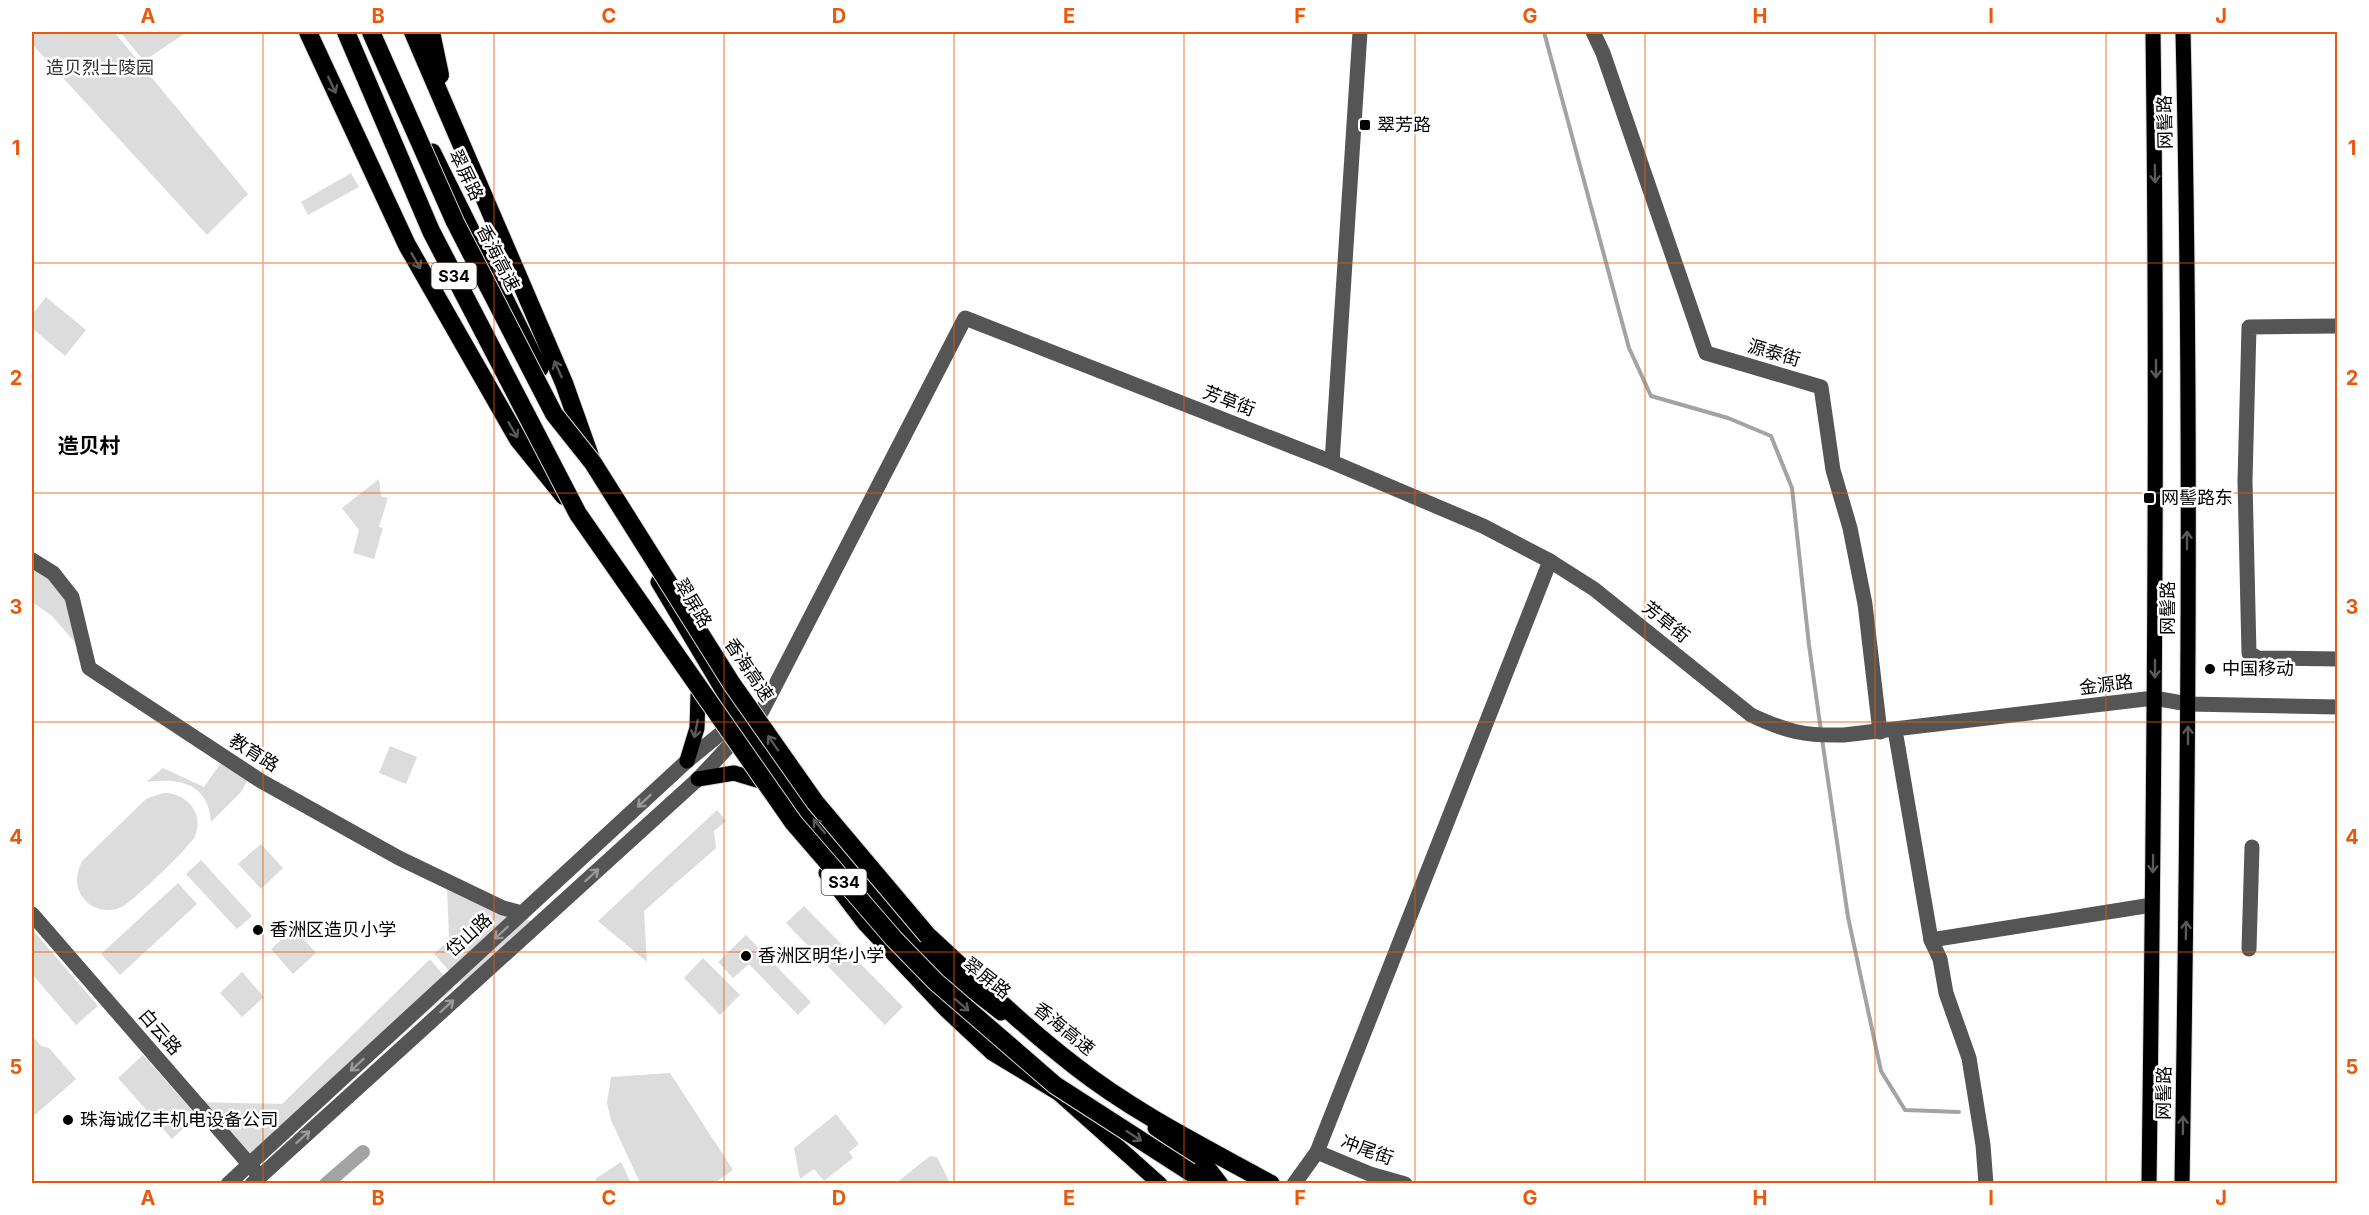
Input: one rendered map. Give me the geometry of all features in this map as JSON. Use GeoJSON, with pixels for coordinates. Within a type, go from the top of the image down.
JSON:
{"type":"FeatureCollection","features":[{"type":"Feature","properties":{"kind":"highway"},"geometry":{"type":"LineString","coordinates":[[308,32],[407,245],[518,439],[578,514]]}},
{"type":"Feature","properties":{"kind":"highway","name":"S34"},"geometry":{"type":"LineString","coordinates":[[344,32],[431,231],[578,514],[793,822],[894,939],[936,982],[1055,1085],[1209,1184]]}},
{"type":"Feature","properties":{"kind":"highway","name":"香海高速"},"geometry":{"type":"LineString","coordinates":[[371,32],[446,201],[554,414],[592,464],[732,684],[815,802],[928,936],[1005,1008],[1076,1067],[1141,1111],[1271,1184]]}},
{"type":"Feature","properties":{"kind":"highway"},"geometry":{"type":"LineString","coordinates":[[413,32],[564,383],[592,464]]}},
{"type":"Feature","properties":{"kind":"highway"},"geometry":{"type":"LineString","coordinates":[[432,32],[448,115]]}},
{"type":"Feature","properties":{"kind":"main road"},"geometry":{"type":"LineString","coordinates":[[344,32],[394,146],[513,384],[588,519],[726,740],[864,923],[946,1010],[992,1053],[1058,1093],[1160,1184]]}},
{"type":"Feature","properties":{"kind":"main road","name":"翠屏路"},"geometry":{"type":"LineString","coordinates":[[378,32],[423,133],[603,490],[742,723],[807,812],[870,888],[947,971],[1072,1070],[1205,1164],[1221,1184]]}},
{"type":"Feature","properties":{"kind":"main road"},"geometry":{"type":"LineString","coordinates":[[2149,1184],[2156,253],[2153,32]]}},
{"type":"Feature","properties":{"kind":"main road","name":"网髻路"},"geometry":{"type":"LineString","coordinates":[[2182,1184],[2188,846],[2187,254],[2183,32]]}},
{"type":"Feature","properties":{"kind":"main road"},"geometry":{"type":"LineString","coordinates":[[687,761],[697,728],[698,695]]}},
{"type":"Feature","properties":{"kind":"main road"},"geometry":{"type":"LineString","coordinates":[[698,779],[734,773],[757,780]]}},
{"type":"Feature","properties":{"kind":"street"},"geometry":{"type":"LineString","coordinates":[[1332,462],[1360,32]]}},
{"type":"Feature","properties":{"kind":"street","name":"源泰街"},"geometry":{"type":"LineString","coordinates":[[1593,32],[1603,53],[1706,353],[1821,387],[1833,470],[1850,528],[1887,731]]}},
{"type":"Feature","properties":{"kind":"street","name":"芳草街"},"geometry":{"type":"LineString","coordinates":[[742,723],[762,711],[965,318],[1332,462],[1483,526],[1550,561],[1594,589],[1751,715],[1781,729],[1814,735],[1887,731]]}},
{"type":"Feature","properties":{"kind":"street"},"geometry":{"type":"LineString","coordinates":[[2337,326],[2249,327],[2245,481],[2249,653],[2258,658],[2337,659]]}},
{"type":"Feature","properties":{"kind":"street","name":"教育路"},"geometry":{"type":"LineString","coordinates":[[32,560],[53,573],[72,597],[89,668],[261,781],[332,822],[503,908],[522,913]]}},
{"type":"Feature","properties":{"kind":"street"},"geometry":{"type":"LineString","coordinates":[[1294,1184],[1317,1152],[1550,561]]}},
{"type":"Feature","properties":{"kind":"street","name":"金源路"},"geometry":{"type":"LineString","coordinates":[[1887,731],[2154,699],[2188,704],[2337,707]]}},
{"type":"Feature","properties":{"kind":"street","name":"岱山路"},"geometry":{"type":"LineString","coordinates":[[256,1180],[698,779],[726,740],[742,723]]}},
{"type":"Feature","properties":{"kind":"street"},"geometry":{"type":"LineString","coordinates":[[1887,731],[1931,940],[1940,959],[1946,993],[1968,1058],[1983,1145],[1986,1184]]}},
{"type":"Feature","properties":{"kind":"street","name":"岱山路"},"geometry":{"type":"LineString","coordinates":[[228,1184],[687,761],[726,740]]}},
{"type":"Feature","properties":{"kind":"street"},"geometry":{"type":"LineString","coordinates":[[2249,948],[2252,847]]}},
{"type":"Feature","properties":{"kind":"street"},"geometry":{"type":"LineString","coordinates":[[1931,940],[2152,905]]}},
{"type":"Feature","properties":{"kind":"street","name":"白云路"},"geometry":{"type":"LineString","coordinates":[[32,914],[249,1164],[256,1180]]}},
{"type":"Feature","properties":{"kind":"street","name":"冲尾街"},"geometry":{"type":"LineString","coordinates":[[1317,1152],[1370,1174],[1405,1184]]}},
{"type":"Feature","properties":{"kind":"green space","name":"造贝烈士陵园"},"geometry":{"type":"Polygon","coordinates":[[[32,32],[114,32],[248,194],[207,235],[32,44],[32,32]]]}},
{"type":"Feature","properties":{"kind":"green space"},"geometry":{"type":"Polygon","coordinates":[[[120,32],[187,32],[144,61],[120,32]]]}},
{"type":"Feature","properties":{"kind":"green space"},"geometry":{"type":"Polygon","coordinates":[[[351,173],[359,187],[308,215],[301,202],[351,173]]]}},
{"type":"Feature","properties":{"kind":"green space"},"geometry":{"type":"Polygon","coordinates":[[[46,297],[86,330],[65,356],[32,328],[32,315],[46,297]]]}},
{"type":"Feature","properties":{"kind":"green space"},"geometry":{"type":"Polygon","coordinates":[[[379,479],[381,496],[388,498],[379,527],[383,528],[374,559],[353,553],[359,530],[342,508],[379,479]]]}},
{"type":"Feature","properties":{"kind":"green space"},"geometry":{"type":"Polygon","coordinates":[[[32,565],[55,582],[67,599],[80,648],[52,616],[32,602],[32,565]]]}},
{"type":"Feature","properties":{"kind":"green space"},"geometry":{"type":"Polygon","coordinates":[[[390,746],[417,757],[406,784],[379,773],[390,746]]]}},
{"type":"Feature","properties":{"kind":"green space"},"geometry":{"type":"Polygon","coordinates":[[[223,760],[249,778],[241,792],[211,822],[209,809],[198,791],[180,782],[146,782],[163,768],[204,787],[223,760]]]}},
{"type":"Feature","properties":{"kind":"green space"},"geometry":{"type":"Polygon","coordinates":[[[163,793],[186,800],[195,812],[197,828],[191,842],[161,873],[122,907],[107,910],[87,903],[77,885],[78,871],[82,861],[146,799],[163,793]]]}},
{"type":"Feature","properties":{"kind":"green space"},"geometry":{"type":"Polygon","coordinates":[[[717,810],[726,821],[714,831],[716,848],[644,911],[647,962],[598,921],[717,810]]]}},
{"type":"Feature","properties":{"kind":"green space"},"geometry":{"type":"Polygon","coordinates":[[[261,844],[283,868],[261,889],[238,864],[261,844]]]}},
{"type":"Feature","properties":{"kind":"green space"},"geometry":{"type":"Polygon","coordinates":[[[201,860],[252,916],[237,929],[186,874],[201,860]]]}},
{"type":"Feature","properties":{"kind":"green space"},"geometry":{"type":"Polygon","coordinates":[[[178,883],[197,904],[120,975],[101,954],[178,883]]]}},
{"type":"Feature","properties":{"kind":"green space"},"geometry":{"type":"Polygon","coordinates":[[[447,886],[532,922],[462,985],[434,954],[449,940],[447,886]]]}},
{"type":"Feature","properties":{"kind":"green space"},"geometry":{"type":"Polygon","coordinates":[[[804,906],[903,1007],[885,1025],[786,923],[804,906]]]}},
{"type":"Feature","properties":{"kind":"green space"},"geometry":{"type":"Polygon","coordinates":[[[294,928],[316,953],[293,974],[271,949],[294,928]]]}},
{"type":"Feature","properties":{"kind":"green space"},"geometry":{"type":"Polygon","coordinates":[[[32,929],[98,1006],[76,1025],[32,974],[32,929]]]}},
{"type":"Feature","properties":{"kind":"green space"},"geometry":{"type":"Polygon","coordinates":[[[746,935],[811,1002],[798,1015],[749,964],[733,978],[718,962],[746,935]]]}},
{"type":"Feature","properties":{"kind":"green space"},"geometry":{"type":"Polygon","coordinates":[[[703,958],[740,995],[720,1015],[684,978],[703,958]]]}},
{"type":"Feature","properties":{"kind":"green space"},"geometry":{"type":"Polygon","coordinates":[[[430,959],[454,988],[254,1166],[197,1102],[282,1104],[430,959]]]}},
{"type":"Feature","properties":{"kind":"green space"},"geometry":{"type":"Polygon","coordinates":[[[242,972],[264,997],[242,1017],[220,993],[242,972]]]}},
{"type":"Feature","properties":{"kind":"green space"},"geometry":{"type":"Polygon","coordinates":[[[32,1035],[41,1046],[49,1048],[76,1079],[35,1115],[32,1110],[32,1035]]]}},
{"type":"Feature","properties":{"kind":"green space"},"geometry":{"type":"Polygon","coordinates":[[[143,1055],[197,1116],[172,1139],[118,1078],[143,1055]]]}},
{"type":"Feature","properties":{"kind":"green space"},"geometry":{"type":"Polygon","coordinates":[[[670,1073],[733,1170],[714,1183],[640,1183],[611,1120],[607,1103],[611,1077],[670,1073]]]}},
{"type":"Feature","properties":{"kind":"green space"},"geometry":{"type":"Polygon","coordinates":[[[836,1114],[859,1144],[849,1152],[853,1158],[824,1181],[814,1169],[800,1179],[794,1148],[836,1114]]]}},
{"type":"Feature","properties":{"kind":"green space"},"geometry":{"type":"Polygon","coordinates":[[[930,1156],[937,1157],[950,1183],[896,1183],[930,1156]]]}},
{"type":"Feature","properties":{"kind":"green space"},"geometry":{"type":"Polygon","coordinates":[[[621,1162],[631,1183],[598,1183],[595,1179],[621,1162]]]}},
{"type":"Feature","properties":{"kind":"waterway"},"geometry":{"type":"LineString","coordinates":[[1544,32],[1629,348],[1651,396],[1728,418],[1771,436],[1792,488],[1821,731]]}},
{"type":"Feature","properties":{"kind":"waterway"},"geometry":{"type":"LineString","coordinates":[[1822,739],[1848,917],[1881,1071],[1905,1110],[1959,1112]]}},
{"type":"Feature","properties":{"kind":"waterway"},"geometry":{"type":"LineString","coordinates":[[326,1184],[363,1152]]}},
{"type":"Feature","properties":{"kind":"place","name":"翠芳路"},"geometry":{"type":"Point","coordinates":[1365,125]}},
{"type":"Feature","properties":{"kind":"place","name":"网髻路东"},"geometry":{"type":"Point","coordinates":[2149,498]}},
{"type":"Feature","properties":{"kind":"place","name":"中国移动"},"geometry":{"type":"Point","coordinates":[2210,669]}},
{"type":"Feature","properties":{"kind":"place","name":"香洲区造贝小学"},"geometry":{"type":"Point","coordinates":[258,930]}},
{"type":"Feature","properties":{"kind":"place","name":"香洲区明华小学"},"geometry":{"type":"Point","coordinates":[746,956]}},
{"type":"Feature","properties":{"kind":"place","name":"珠海诚亿丰机电设备公司"},"geometry":{"type":"Point","coordinates":[68,1120]}},
{"type":"Feature","properties":{"kind":"district","name":"造贝村"},"geometry":{"type":"Point","coordinates":[89,446]}}]}
